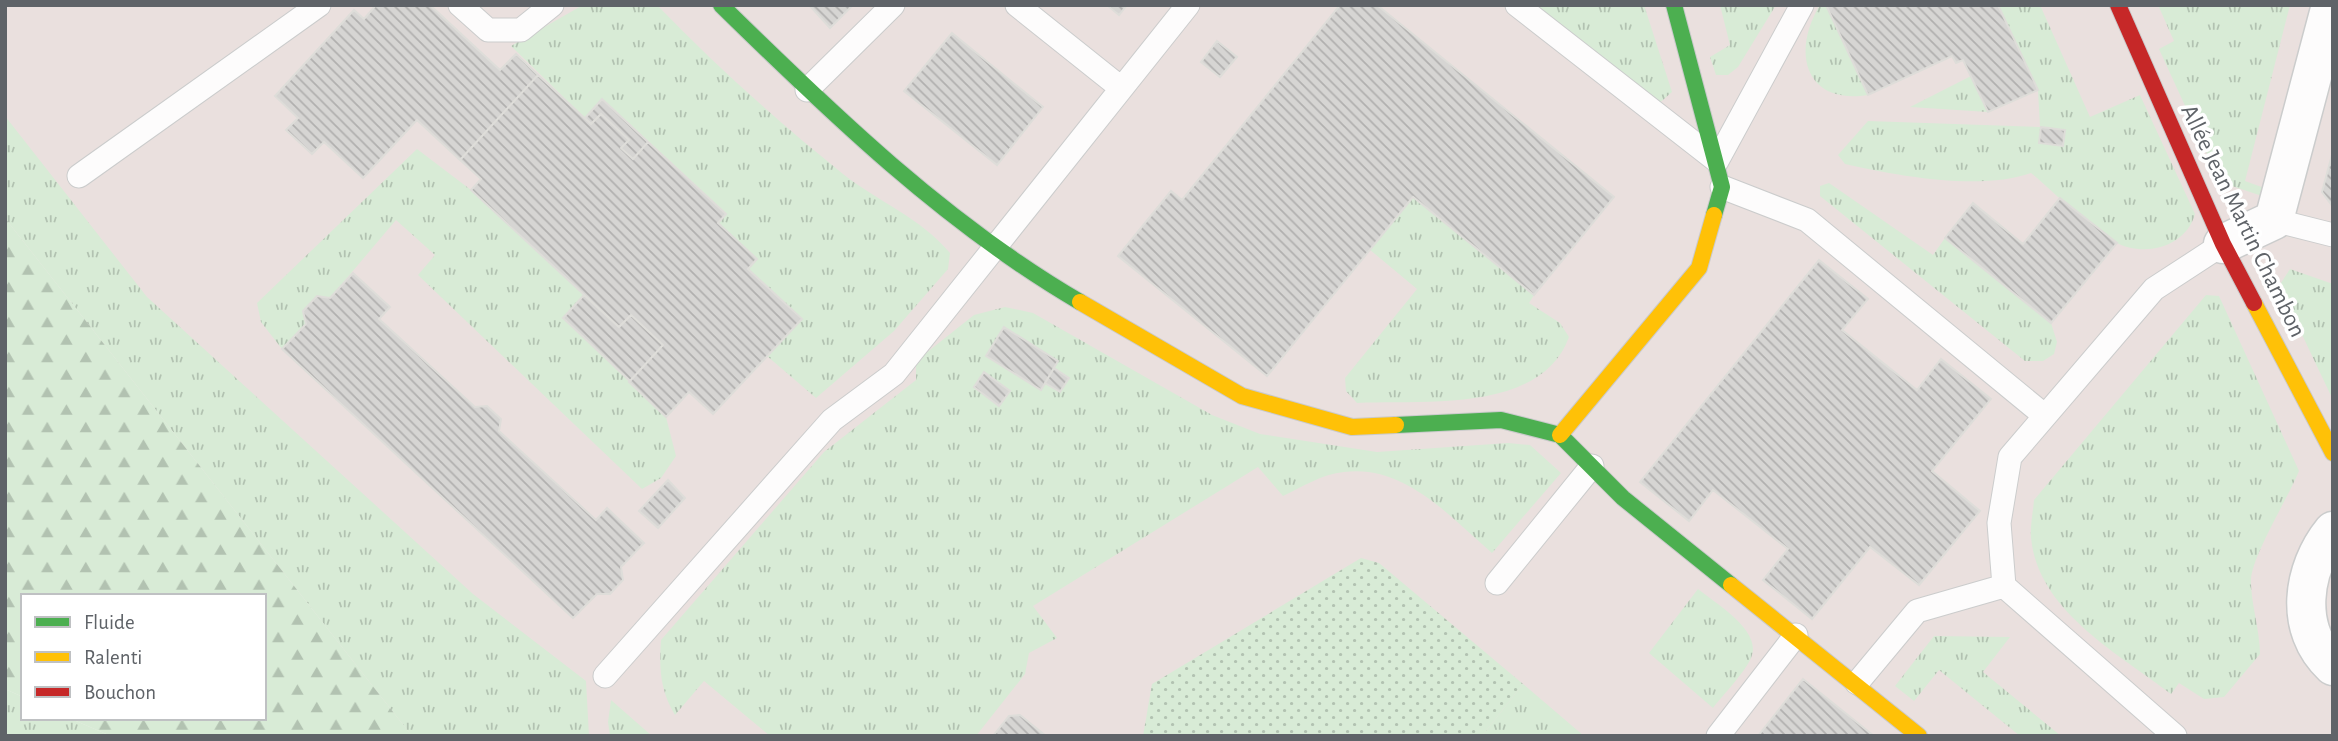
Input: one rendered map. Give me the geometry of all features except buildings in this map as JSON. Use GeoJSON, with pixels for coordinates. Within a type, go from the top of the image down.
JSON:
{"type":"FeatureCollection","features":[{"type":"Feature","properties":{"kind":"street"},"geometry":{"type":"LineString","coordinates":[[720,5],[830,112],[1018,266],[1242,396],[1352,427],[1501,420],[1560,435],[1623,498],[1857,683],[1919,736]]}},
{"type":"Feature","properties":{"kind":"street"},"geometry":{"type":"LineString","coordinates":[[1560,435],[1699,268],[1722,187],[1674,5]]}},
{"type":"Feature","properties":{"kind":"street","name":"Allée Jean Martin Chambon"},"geometry":{"type":"LineString","coordinates":[[2118,5],[2223,244],[2333,453]]}},
{"type":"Feature","properties":{"kind":"street"},"geometry":{"type":"LineString","coordinates":[[2223,244],[2274,220],[2331,5]]}},
{"type":"Feature","properties":{"kind":"street"},"geometry":{"type":"LineString","coordinates":[[2333,531],[2319,548],[2308,576],[2305,606],[2312,635],[2333,666]]}},
{"type":"Feature","properties":{"kind":"lane"},"geometry":{"type":"LineString","coordinates":[[79,176],[319,5]]}},
{"type":"Feature","properties":{"kind":"lane"},"geometry":{"type":"LineString","coordinates":[[460,5],[488,30],[521,30],[552,5]]}},
{"type":"Feature","properties":{"kind":"lane"},"geometry":{"type":"LineString","coordinates":[[807,90],[893,5]]}},
{"type":"Feature","properties":{"kind":"lane"},"geometry":{"type":"LineString","coordinates":[[1017,5],[1121,88]]}},
{"type":"Feature","properties":{"kind":"lane"},"geometry":{"type":"LineString","coordinates":[[605,676],[832,419],[894,374],[993,246],[1188,5]]}},
{"type":"Feature","properties":{"kind":"lane"},"geometry":{"type":"LineString","coordinates":[[1517,5],[1717,161],[1802,5]]}},
{"type":"Feature","properties":{"kind":"lane"},"geometry":{"type":"LineString","coordinates":[[1722,187],[1807,220],[2045,416]]}},
{"type":"Feature","properties":{"kind":"lane"},"geometry":{"type":"LineString","coordinates":[[2274,220],[2333,235]]}},
{"type":"Feature","properties":{"kind":"lane"},"geometry":{"type":"LineString","coordinates":[[2175,736],[2004,586],[1998,523],[2010,457],[2154,289],[2223,244]]}},
{"type":"Feature","properties":{"kind":"lane"},"geometry":{"type":"LineString","coordinates":[[1497,583],[1592,466]]}},
{"type":"Feature","properties":{"kind":"lane"},"geometry":{"type":"LineString","coordinates":[[1857,683],[1917,611],[2004,586]]}},
{"type":"Feature","properties":{"kind":"lane"},"geometry":{"type":"LineString","coordinates":[[1718,736],[1796,635]]}},
{"type":"Feature","properties":{"kind":"shaded area"},"geometry":{"type":"Polygon","coordinates":[[[5,5],[2333,5],[2333,736],[412,736],[5,218],[5,5]]]}},
{"type":"Feature","properties":{"kind":"green space"},"geometry":{"type":"Polygon","coordinates":[[[583,5],[657,5],[724,71],[794,134],[856,184],[926,230],[950,253],[948,269],[894,331],[816,398],[767,356],[801,319],[748,269],[757,259],[718,223],[726,213],[603,99],[585,118],[511,46],[583,5]]]}},
{"type":"Feature","properties":{"kind":"green space"},"geometry":{"type":"Polygon","coordinates":[[[1537,5],[1644,5],[1672,92],[1656,106],[1537,5]]]}},
{"type":"Feature","properties":{"kind":"green space"},"geometry":{"type":"Polygon","coordinates":[[[1720,5],[1776,5],[1738,67],[1728,75],[1716,75],[1710,57],[1730,45],[1720,5]]]}},
{"type":"Feature","properties":{"kind":"green space"},"geometry":{"type":"Polygon","coordinates":[[[1820,5],[1826,5],[1868,95],[1847,96],[1830,92],[1817,83],[1810,71],[1806,57],[1806,40],[1820,5]]]}},
{"type":"Feature","properties":{"kind":"green space"},"geometry":{"type":"Polygon","coordinates":[[[1998,5],[2040,5],[2090,117],[2140,95],[2195,214],[2183,235],[2173,242],[2151,249],[2126,247],[2094,227],[2031,173],[1988,181],[1939,180],[1845,164],[1838,155],[1868,121],[2040,127],[2038,90],[1998,5]],[[2041,128],[2039,143],[2062,146],[2064,130],[2041,128]]]}},
{"type":"Feature","properties":{"kind":"green space"},"geometry":{"type":"Polygon","coordinates":[[[2158,5],[2290,5],[2245,181],[2267,189],[2265,197],[2220,182],[2159,49],[2174,41],[2158,5]]]}},
{"type":"Feature","properties":{"kind":"green space"},"geometry":{"type":"Polygon","coordinates":[[[1971,76],[1988,112],[1910,107],[1971,76]]]}},
{"type":"Feature","properties":{"kind":"green space"},"geometry":{"type":"Polygon","coordinates":[[[5,116],[147,297],[473,594],[586,681],[589,736],[412,736],[5,218],[5,116]]]}},
{"type":"Feature","properties":{"kind":"green space"},"geometry":{"type":"Polygon","coordinates":[[[417,149],[471,190],[584,295],[563,318],[666,417],[676,456],[661,478],[642,489],[418,275],[435,255],[396,220],[330,298],[317,296],[303,311],[306,324],[282,349],[261,322],[257,303],[417,149]]]}},
{"type":"Feature","properties":{"kind":"green space"},"geometry":{"type":"Polygon","coordinates":[[[1829,183],[1933,255],[1945,238],[2051,323],[2057,342],[2054,354],[2043,361],[2025,361],[1820,196],[1820,186],[1829,183]]]}},
{"type":"Feature","properties":{"kind":"green space"},"geometry":{"type":"Polygon","coordinates":[[[1413,197],[1534,295],[1529,303],[1560,323],[1569,337],[1555,362],[1533,379],[1507,391],[1446,401],[1357,403],[1346,391],[1345,378],[1417,289],[1369,249],[1413,197]]]}},
{"type":"Feature","properties":{"kind":"green space"},"geometry":{"type":"Polygon","coordinates":[[[5,218],[412,736],[111,736],[74,720],[266,720],[266,594],[21,594],[21,696],[5,689],[5,218]]]}},
{"type":"Feature","properties":{"kind":"green space"},"geometry":{"type":"Polygon","coordinates":[[[2290,269],[2333,284],[2333,400],[2279,286],[2290,269]]]}},
{"type":"Feature","properties":{"kind":"green space"},"geometry":{"type":"Polygon","coordinates":[[[2206,295],[2219,296],[2299,471],[2253,568],[2251,587],[2260,654],[2224,697],[2204,699],[2179,683],[2171,694],[2084,628],[2049,588],[2037,564],[2031,533],[2034,500],[2206,295]]]}},
{"type":"Feature","properties":{"kind":"green space"},"geometry":{"type":"Polygon","coordinates":[[[1005,307],[1033,313],[1212,415],[1260,434],[1377,452],[1508,443],[1530,445],[1561,473],[1492,553],[1443,509],[1407,485],[1387,476],[1366,472],[1336,473],[1312,481],[1283,496],[1258,467],[1033,606],[1057,638],[1029,653],[1025,674],[976,736],[770,736],[704,681],[675,715],[666,697],[662,679],[661,640],[824,452],[916,380],[916,361],[974,315],[1005,307]]]}},
{"type":"Feature","properties":{"kind":"green space"},"geometry":{"type":"Polygon","coordinates":[[[1361,558],[1379,563],[1523,684],[1482,736],[1143,736],[1152,684],[1361,558]]]}},
{"type":"Feature","properties":{"kind":"green space"},"geometry":{"type":"Polygon","coordinates":[[[1698,589],[1743,626],[1753,645],[1750,661],[1713,708],[1649,653],[1698,589]]]}},
{"type":"Feature","properties":{"kind":"green space"},"geometry":{"type":"Polygon","coordinates":[[[1934,636],[2010,637],[1983,672],[2061,736],[2020,736],[1939,670],[1914,701],[1895,686],[1934,636]]]}},
{"type":"Feature","properties":{"kind":"green space"},"geometry":{"type":"Polygon","coordinates":[[[1523,684],[1584,736],[1482,736],[1523,684]]]}},
{"type":"Feature","properties":{"kind":"green space"},"geometry":{"type":"Polygon","coordinates":[[[5,689],[21,696],[21,720],[74,720],[111,736],[5,736],[5,689]]]}},
{"type":"Feature","properties":{"kind":"green space"},"geometry":{"type":"Polygon","coordinates":[[[611,700],[652,736],[610,736],[608,722],[611,700]]]}},
{"type":"Feature","properties":{"kind":"traffic: fast"},"geometry":{"type":"LineString","coordinates":[[721,5],[892,165],[983,238],[1080,302]]}},
{"type":"Feature","properties":{"kind":"traffic: fast"},"geometry":{"type":"LineString","coordinates":[[1674,5],[1722,187],[1714,215]]}},
{"type":"Feature","properties":{"kind":"traffic: fast"},"geometry":{"type":"LineString","coordinates":[[1396,425],[1501,420],[1560,435],[1623,498],[1731,585]]}},
{"type":"Feature","properties":{"kind":"traffic: slow"},"geometry":{"type":"LineString","coordinates":[[1560,435],[1699,268],[1714,215]]}},
{"type":"Feature","properties":{"kind":"traffic: slow"},"geometry":{"type":"LineString","coordinates":[[1080,302],[1242,396],[1352,427],[1396,425]]}},
{"type":"Feature","properties":{"kind":"traffic: slow"},"geometry":{"type":"LineString","coordinates":[[2254,303],[2333,453]]}},
{"type":"Feature","properties":{"kind":"traffic: slow"},"geometry":{"type":"LineString","coordinates":[[1731,585],[1919,736]]}},
{"type":"Feature","properties":{"kind":"traffic: jam"},"geometry":{"type":"LineString","coordinates":[[2118,5],[2223,244],[2254,303]]}}]}
